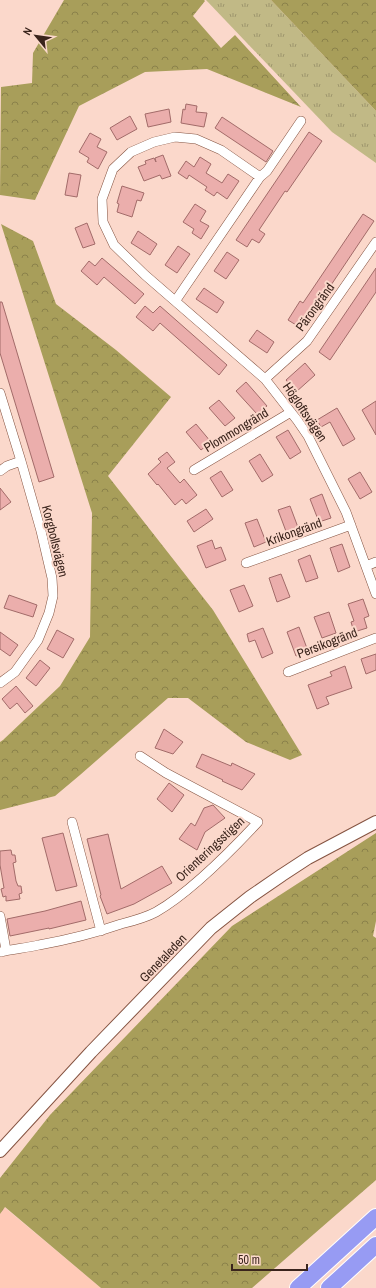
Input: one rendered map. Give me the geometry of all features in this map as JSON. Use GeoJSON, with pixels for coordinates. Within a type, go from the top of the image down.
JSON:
{"type":"FeatureCollection","features":[{"type":"Feature","properties":{"kind":"highway"},"geometry":{"type":"LineString","coordinates":[[298,1288],[376,1218]]}},
{"type":"Feature","properties":{"kind":"highway"},"geometry":{"type":"LineString","coordinates":[[329,1288],[376,1245]]}},
{"type":"Feature","properties":{"kind":"main road","name":"Genetaleden"},"geometry":{"type":"LineString","coordinates":[[0,1151],[91,1052],[211,928],[250,897],[308,858],[376,822]]}},
{"type":"Feature","properties":{"kind":"street"},"geometry":{"type":"LineString","coordinates":[[176,300],[260,177],[267,170],[301,122]]}},
{"type":"Feature","properties":{"kind":"street","name":"Högloftsvägen"},"geometry":{"type":"LineString","coordinates":[[260,177],[221,150],[196,139],[175,137],[154,142],[131,152],[113,168],[102,199],[103,222],[114,245],[145,275],[176,300],[266,379],[291,412],[308,436],[346,512],[376,594]]}},
{"type":"Feature","properties":{"kind":"street","name":"Pärongränd"},"geometry":{"type":"LineString","coordinates":[[266,379],[307,341],[376,242]]}},
{"type":"Feature","properties":{"kind":"street","name":"Korgbollsvägen"},"geometry":{"type":"LineString","coordinates":[[0,393],[41,531],[51,572],[53,596],[49,613],[38,640],[15,672],[0,683]]}},
{"type":"Feature","properties":{"kind":"street","name":"Plommongränd"},"geometry":{"type":"LineString","coordinates":[[194,470],[291,412]]}},
{"type":"Feature","properties":{"kind":"street"},"geometry":{"type":"LineString","coordinates":[[0,471],[7,466],[20,461]]}},
{"type":"Feature","properties":{"kind":"street","name":"Krikongränd"},"geometry":{"type":"LineString","coordinates":[[246,563],[351,525]]}},
{"type":"Feature","properties":{"kind":"street"},"geometry":{"type":"LineString","coordinates":[[366,566],[376,562]]}},
{"type":"Feature","properties":{"kind":"street","name":"Persikogränd"},"geometry":{"type":"LineString","coordinates":[[288,672],[376,638]]}},
{"type":"Feature","properties":{"kind":"street","name":"Orienteringsstigen"},"geometry":{"type":"LineString","coordinates":[[0,916],[3,951],[39,945],[100,931],[141,918],[155,912],[174,900],[195,883],[233,848],[258,822],[166,773],[140,756]]}},
{"type":"Feature","properties":{"kind":"street"},"geometry":{"type":"LineString","coordinates":[[72,822],[100,931]]}},
{"type":"Feature","properties":{"kind":"shaded area"},"geometry":{"type":"Polygon","coordinates":[[[4,1207],[101,1288],[0,1288],[0,1214],[4,1207]]]}},
{"type":"Feature","properties":{"kind":"green space"},"geometry":{"type":"Polygon","coordinates":[[[64,0],[204,0],[205,1],[193,16],[221,48],[235,35],[301,107],[207,69],[145,72],[79,106],[35,200],[0,195],[1,87],[32,83],[33,53],[64,0]]]}},
{"type":"Feature","properties":{"kind":"green space"},"geometry":{"type":"Polygon","coordinates":[[[206,0],[271,0],[376,111],[376,163],[332,132],[206,0]]]}},
{"type":"Feature","properties":{"kind":"green space"},"geometry":{"type":"Polygon","coordinates":[[[271,0],[376,0],[376,111],[271,0]]]}},
{"type":"Feature","properties":{"kind":"green space"},"geometry":{"type":"Polygon","coordinates":[[[1,224],[33,241],[56,304],[116,350],[171,397],[108,476],[213,610],[302,755],[290,760],[246,742],[188,698],[168,698],[55,796],[0,810],[0,742],[60,686],[90,637],[92,513],[1,224]]]}},
{"type":"Feature","properties":{"kind":"green space"},"geometry":{"type":"Polygon","coordinates":[[[376,833],[376,921],[373,936],[376,938],[376,1180],[252,1288],[101,1288],[5,1207],[0,1214],[0,1178],[50,1115],[232,926],[376,833]]]}},
{"type":"Feature","properties":{"kind":"building"},"geometry":{"type":"Polygon","coordinates":[[[186,104],[197,106],[196,112],[207,113],[204,127],[181,123],[183,109],[185,110],[186,104]]]}},
{"type":"Feature","properties":{"kind":"building"},"geometry":{"type":"Polygon","coordinates":[[[169,109],[171,122],[148,127],[145,114],[169,109]]]}},
{"type":"Feature","properties":{"kind":"building"},"geometry":{"type":"Polygon","coordinates":[[[130,116],[137,129],[117,140],[110,128],[130,116]]]}},
{"type":"Feature","properties":{"kind":"building"},"geometry":{"type":"Polygon","coordinates":[[[222,117],[273,151],[266,162],[215,128],[222,117]]]}},
{"type":"Feature","properties":{"kind":"building"},"geometry":{"type":"Polygon","coordinates":[[[309,132],[322,141],[287,192],[285,191],[259,230],[265,234],[259,243],[252,239],[247,247],[236,240],[309,132]]]}},
{"type":"Feature","properties":{"kind":"building"},"geometry":{"type":"Polygon","coordinates":[[[90,133],[101,139],[97,147],[107,152],[98,169],[87,162],[89,158],[79,152],[90,133]]]}},
{"type":"Feature","properties":{"kind":"building"},"geometry":{"type":"Polygon","coordinates":[[[163,155],[171,176],[162,179],[160,175],[144,181],[138,167],[146,164],[145,161],[154,158],[156,162],[155,158],[163,155]]]}},
{"type":"Feature","properties":{"kind":"building"},"geometry":{"type":"Polygon","coordinates":[[[200,157],[211,164],[206,173],[222,183],[228,174],[239,181],[227,199],[217,192],[214,196],[205,190],[207,187],[189,175],[187,179],[178,173],[186,161],[194,167],[200,157]]]}},
{"type":"Feature","properties":{"kind":"building"},"geometry":{"type":"Polygon","coordinates":[[[69,173],[81,175],[77,197],[65,195],[69,173]]]}},
{"type":"Feature","properties":{"kind":"building"},"geometry":{"type":"Polygon","coordinates":[[[122,186],[144,193],[141,201],[137,200],[132,217],[117,212],[119,204],[117,203],[122,186]]]}},
{"type":"Feature","properties":{"kind":"building"},"geometry":{"type":"Polygon","coordinates":[[[195,204],[206,211],[200,221],[209,226],[201,239],[192,233],[194,229],[183,222],[195,204]]]}},
{"type":"Feature","properties":{"kind":"building"},"geometry":{"type":"Polygon","coordinates":[[[363,214],[374,221],[321,300],[320,299],[301,328],[288,320],[300,301],[303,303],[363,214]]]}},
{"type":"Feature","properties":{"kind":"building"},"geometry":{"type":"Polygon","coordinates":[[[87,223],[95,244],[83,248],[75,228],[87,223]]]}},
{"type":"Feature","properties":{"kind":"building"},"geometry":{"type":"Polygon","coordinates":[[[138,231],[157,244],[150,255],[131,243],[138,231]]]}},
{"type":"Feature","properties":{"kind":"building"},"geometry":{"type":"Polygon","coordinates":[[[178,246],[190,254],[177,273],[165,265],[178,246]]]}},
{"type":"Feature","properties":{"kind":"building"},"geometry":{"type":"Polygon","coordinates":[[[227,252],[239,260],[226,279],[214,271],[227,252]]]}},
{"type":"Feature","properties":{"kind":"building"},"geometry":{"type":"Polygon","coordinates":[[[102,258],[144,294],[135,304],[104,277],[97,285],[81,271],[89,261],[95,266],[102,258]]]}},
{"type":"Feature","properties":{"kind":"building"},"geometry":{"type":"Polygon","coordinates":[[[376,268],[376,292],[330,360],[319,352],[376,268]]]}},
{"type":"Feature","properties":{"kind":"building"},"geometry":{"type":"Polygon","coordinates":[[[204,288],[224,302],[217,313],[196,299],[204,288]]]}},
{"type":"Feature","properties":{"kind":"building"},"geometry":{"type":"Polygon","coordinates":[[[0,302],[2,302],[54,477],[39,482],[0,353],[0,302]]]}},
{"type":"Feature","properties":{"kind":"building"},"geometry":{"type":"Polygon","coordinates":[[[145,306],[153,313],[160,306],[227,365],[219,375],[160,323],[153,331],[136,317],[145,306]]]}},
{"type":"Feature","properties":{"kind":"building"},"geometry":{"type":"Polygon","coordinates":[[[257,330],[274,342],[267,353],[249,341],[257,330]]]}},
{"type":"Feature","properties":{"kind":"building"},"geometry":{"type":"Polygon","coordinates":[[[305,363],[315,375],[296,392],[286,380],[305,363]]]}},
{"type":"Feature","properties":{"kind":"building"},"geometry":{"type":"Polygon","coordinates":[[[246,382],[267,406],[257,414],[236,391],[246,382]]]}},
{"type":"Feature","properties":{"kind":"building"},"geometry":{"type":"Polygon","coordinates":[[[219,400],[235,418],[225,426],[209,408],[219,400]]]}},
{"type":"Feature","properties":{"kind":"building"},"geometry":{"type":"Polygon","coordinates":[[[376,401],[376,435],[362,410],[376,401]]]}},
{"type":"Feature","properties":{"kind":"building"},"geometry":{"type":"Polygon","coordinates":[[[337,408],[355,439],[343,446],[330,422],[321,427],[317,420],[337,408]]]}},
{"type":"Feature","properties":{"kind":"building"},"geometry":{"type":"Polygon","coordinates":[[[196,424],[211,442],[201,450],[186,432],[196,424]]]}},
{"type":"Feature","properties":{"kind":"building"},"geometry":{"type":"Polygon","coordinates":[[[288,430],[301,452],[290,459],[276,437],[288,430]]]}},
{"type":"Feature","properties":{"kind":"building"},"geometry":{"type":"Polygon","coordinates":[[[167,452],[175,462],[167,468],[180,483],[184,479],[197,495],[186,504],[182,499],[175,505],[148,474],[161,462],[158,459],[167,452]]]}},
{"type":"Feature","properties":{"kind":"building"},"geometry":{"type":"Polygon","coordinates":[[[260,454],[273,475],[262,482],[249,461],[260,454]]]}},
{"type":"Feature","properties":{"kind":"building"},"geometry":{"type":"Polygon","coordinates":[[[221,471],[233,490],[222,497],[210,478],[221,471]]]}},
{"type":"Feature","properties":{"kind":"building"},"geometry":{"type":"Polygon","coordinates":[[[360,472],[372,492],[360,499],[348,479],[360,472]]]}},
{"type":"Feature","properties":{"kind":"building"},"geometry":{"type":"Polygon","coordinates":[[[0,488],[11,502],[0,510],[0,488]]]}},
{"type":"Feature","properties":{"kind":"building"},"geometry":{"type":"Polygon","coordinates":[[[322,494],[331,518],[319,522],[310,499],[322,494]]]}},
{"type":"Feature","properties":{"kind":"building"},"geometry":{"type":"Polygon","coordinates":[[[290,506],[299,530],[287,534],[278,510],[290,506]]]}},
{"type":"Feature","properties":{"kind":"building"},"geometry":{"type":"Polygon","coordinates":[[[206,509],[213,519],[194,532],[187,521],[206,509]]]}},
{"type":"Feature","properties":{"kind":"building"},"geometry":{"type":"Polygon","coordinates":[[[257,519],[266,542],[254,547],[245,523],[257,519]]]}},
{"type":"Feature","properties":{"kind":"building"},"geometry":{"type":"Polygon","coordinates":[[[212,540],[215,549],[221,547],[226,560],[206,568],[197,546],[212,540]]]}},
{"type":"Feature","properties":{"kind":"building"},"geometry":{"type":"Polygon","coordinates":[[[342,544],[350,567],[338,572],[330,548],[342,544]]]}},
{"type":"Feature","properties":{"kind":"building"},"geometry":{"type":"Polygon","coordinates":[[[310,555],[318,578],[306,582],[298,560],[310,555]]]}},
{"type":"Feature","properties":{"kind":"building"},"geometry":{"type":"Polygon","coordinates":[[[281,574],[290,597],[277,602],[269,578],[281,574]]]}},
{"type":"Feature","properties":{"kind":"building"},"geometry":{"type":"Polygon","coordinates":[[[244,585],[253,606],[239,612],[230,590],[244,585]]]}},
{"type":"Feature","properties":{"kind":"building"},"geometry":{"type":"Polygon","coordinates":[[[9,595],[37,605],[33,617],[4,608],[9,595]]]}},
{"type":"Feature","properties":{"kind":"building"},"geometry":{"type":"Polygon","coordinates":[[[363,599],[369,616],[364,618],[367,628],[354,632],[351,622],[354,621],[348,604],[363,599]]]}},
{"type":"Feature","properties":{"kind":"building"},"geometry":{"type":"Polygon","coordinates":[[[329,612],[336,633],[322,638],[314,617],[329,612]]]}},
{"type":"Feature","properties":{"kind":"building"},"geometry":{"type":"Polygon","coordinates":[[[299,627],[308,651],[296,656],[287,632],[299,627]]]}},
{"type":"Feature","properties":{"kind":"building"},"geometry":{"type":"Polygon","coordinates":[[[263,628],[273,653],[262,658],[255,640],[249,642],[247,634],[263,628]]]}},
{"type":"Feature","properties":{"kind":"building"},"geometry":{"type":"Polygon","coordinates":[[[57,630],[74,639],[63,658],[47,649],[57,630]]]}},
{"type":"Feature","properties":{"kind":"building"},"geometry":{"type":"Polygon","coordinates":[[[0,632],[18,645],[10,656],[0,649],[0,632]]]}},
{"type":"Feature","properties":{"kind":"building"},"geometry":{"type":"Polygon","coordinates":[[[376,654],[376,670],[366,674],[361,659],[376,654]]]}},
{"type":"Feature","properties":{"kind":"building"},"geometry":{"type":"Polygon","coordinates":[[[40,660],[50,668],[36,686],[26,678],[40,660]]]}},
{"type":"Feature","properties":{"kind":"building"},"geometry":{"type":"Polygon","coordinates":[[[345,666],[352,688],[326,697],[329,704],[317,709],[308,685],[332,676],[330,672],[345,666]]]}},
{"type":"Feature","properties":{"kind":"building"},"geometry":{"type":"Polygon","coordinates":[[[16,686],[33,706],[25,713],[17,703],[10,709],[2,699],[16,686]]]}},
{"type":"Feature","properties":{"kind":"building"},"geometry":{"type":"Polygon","coordinates":[[[164,729],[183,742],[173,754],[155,748],[164,729]]]}},
{"type":"Feature","properties":{"kind":"building"},"geometry":{"type":"Polygon","coordinates":[[[202,754],[231,766],[232,763],[255,774],[242,790],[196,767],[202,754]]]}},
{"type":"Feature","properties":{"kind":"building"},"geometry":{"type":"Polygon","coordinates":[[[169,783],[184,795],[172,812],[157,799],[169,783]]]}},
{"type":"Feature","properties":{"kind":"building"},"geometry":{"type":"Polygon","coordinates":[[[213,805],[225,818],[205,832],[197,850],[179,839],[191,823],[195,826],[204,808],[213,805]]]}},
{"type":"Feature","properties":{"kind":"building"},"geometry":{"type":"Polygon","coordinates":[[[63,833],[77,886],[56,891],[42,838],[63,833]]]}},
{"type":"Feature","properties":{"kind":"building"},"geometry":{"type":"Polygon","coordinates":[[[108,834],[121,889],[162,866],[172,883],[134,904],[107,914],[100,896],[87,839],[108,834]]]}},
{"type":"Feature","properties":{"kind":"building"},"geometry":{"type":"Polygon","coordinates":[[[11,850],[12,855],[15,855],[16,862],[13,863],[16,881],[18,886],[21,886],[22,893],[19,894],[20,899],[6,901],[6,896],[3,897],[1,889],[4,888],[0,865],[0,851],[11,850]]]}},
{"type":"Feature","properties":{"kind":"building"},"geometry":{"type":"Polygon","coordinates":[[[81,901],[86,920],[10,936],[7,919],[45,911],[81,901]]]}}]}
